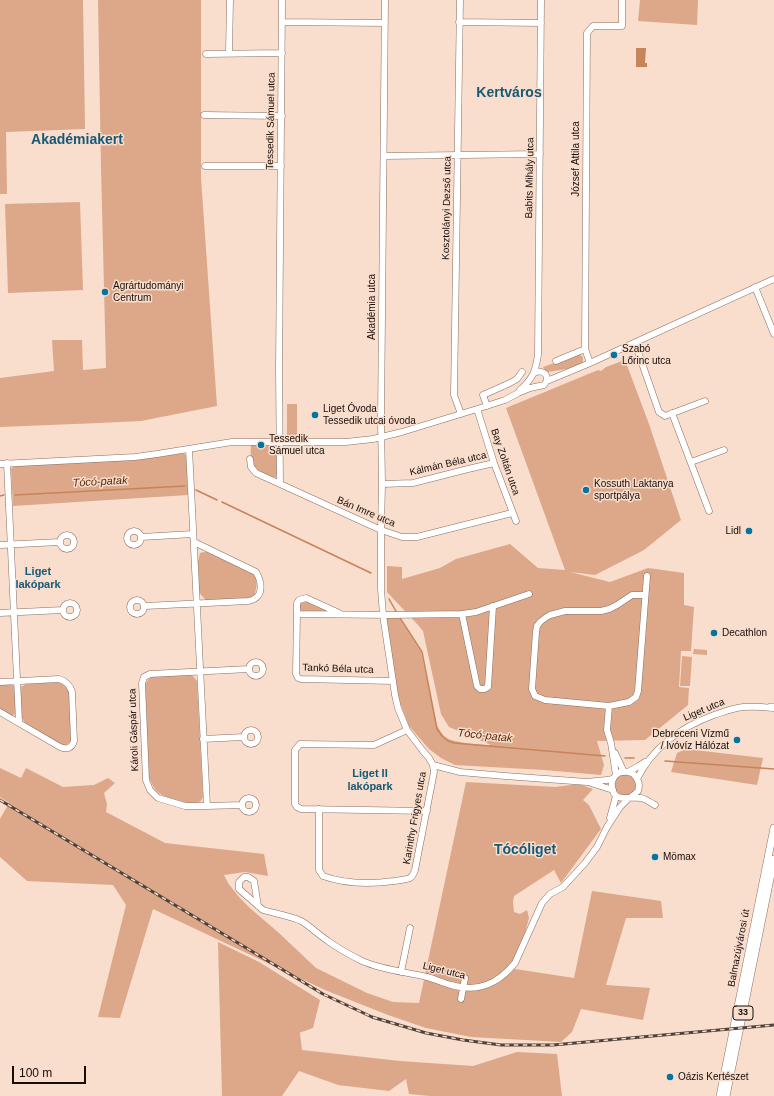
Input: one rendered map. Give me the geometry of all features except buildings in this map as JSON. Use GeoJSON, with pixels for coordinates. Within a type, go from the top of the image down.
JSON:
{"type":"FeatureCollection","features":[{"type":"Feature","properties":{"kind":"main road","name":"Balmazújvárosi út"},"geometry":{"type":"LineString","coordinates":[[720,1096],[774,828]]}},
{"type":"Feature","properties":{"kind":"main road","name":"Balmazújvárosi út"},"geometry":{"type":"LineString","coordinates":[[726,1096],[774,859]]}},
{"type":"Feature","properties":{"kind":"street"},"geometry":{"type":"LineString","coordinates":[[230,0],[230,53]]}},
{"type":"Feature","properties":{"kind":"street","name":"Tessedik Sámuel utca"},"geometry":{"type":"LineString","coordinates":[[280,484],[279,361],[282,0]]}},
{"type":"Feature","properties":{"kind":"street","name":"Akadémia utca"},"geometry":{"type":"LineString","coordinates":[[383,615],[381,589],[381,437],[385,0]]}},
{"type":"Feature","properties":{"kind":"street","name":"Kosztolányi Dezső utca"},"geometry":{"type":"LineString","coordinates":[[460,0],[454,395],[461,414]]}},
{"type":"Feature","properties":{"kind":"street","name":"Babits Mihály utca"},"geometry":{"type":"LineString","coordinates":[[533,376],[538,355],[542,0]]}},
{"type":"Feature","properties":{"kind":"street","name":"József Attila utca"},"geometry":{"type":"LineString","coordinates":[[585,349],[587,34],[593,26],[622,26],[622,0]]}},
{"type":"Feature","properties":{"kind":"street"},"geometry":{"type":"LineString","coordinates":[[282,22],[385,23]]}},
{"type":"Feature","properties":{"kind":"street"},"geometry":{"type":"LineString","coordinates":[[459,22],[541,23]]}},
{"type":"Feature","properties":{"kind":"street"},"geometry":{"type":"LineString","coordinates":[[206,54],[282,53]]}},
{"type":"Feature","properties":{"kind":"street"},"geometry":{"type":"LineString","coordinates":[[204,115],[282,116]]}},
{"type":"Feature","properties":{"kind":"street"},"geometry":{"type":"LineString","coordinates":[[384,156],[540,154]]}},
{"type":"Feature","properties":{"kind":"street"},"geometry":{"type":"LineString","coordinates":[[204,166],[281,166]]}},
{"type":"Feature","properties":{"kind":"street"},"geometry":{"type":"LineString","coordinates":[[0,464],[135,457],[224,443],[346,442],[381,437],[402,432],[477,410],[518,393],[537,386],[542,386],[546,384],[547,381],[590,363],[774,279]]}},
{"type":"Feature","properties":{"kind":"street"},"geometry":{"type":"LineString","coordinates":[[755,287],[774,334]]}},
{"type":"Feature","properties":{"kind":"street"},"geometry":{"type":"LineString","coordinates":[[635,342],[659,412],[665,416],[705,401]]}},
{"type":"Feature","properties":{"kind":"street"},"geometry":{"type":"LineString","coordinates":[[556,360],[585,349],[590,363]]}},
{"type":"Feature","properties":{"kind":"street","name":"Babits Mihály utca"},"geometry":{"type":"LineString","coordinates":[[538,355],[544,373]]}},
{"type":"Feature","properties":{"kind":"street"},"geometry":{"type":"LineString","coordinates":[[518,393],[539,371],[544,373],[566,373]]}},
{"type":"Feature","properties":{"kind":"street"},"geometry":{"type":"LineString","coordinates":[[487,406],[483,395],[517,379],[522,372]]}},
{"type":"Feature","properties":{"kind":"street"},"geometry":{"type":"LineString","coordinates":[[544,373],[547,381]]}},
{"type":"Feature","properties":{"kind":"street"},"geometry":{"type":"LineString","coordinates":[[533,376],[533,383],[537,386]]}},
{"type":"Feature","properties":{"kind":"street","name":"Bay Zoltán utca"},"geometry":{"type":"LineString","coordinates":[[477,410],[494,463],[516,521]]}},
{"type":"Feature","properties":{"kind":"street"},"geometry":{"type":"LineString","coordinates":[[672,413],[709,511]]}},
{"type":"Feature","properties":{"kind":"street"},"geometry":{"type":"LineString","coordinates":[[189,449],[207,806]]}},
{"type":"Feature","properties":{"kind":"street"},"geometry":{"type":"LineString","coordinates":[[691,462],[724,450]]}},
{"type":"Feature","properties":{"kind":"street","name":"Bán Imre utca"},"geometry":{"type":"LineString","coordinates":[[250,459],[251,467],[256,473],[381,530],[402,537],[417,538],[512,513]]}},
{"type":"Feature","properties":{"kind":"street"},"geometry":{"type":"LineString","coordinates":[[7,463],[20,722]]}},
{"type":"Feature","properties":{"kind":"street","name":"Kálmán Béla utca"},"geometry":{"type":"LineString","coordinates":[[382,484],[413,483],[494,463]]}},
{"type":"Feature","properties":{"kind":"street"},"geometry":{"type":"LineString","coordinates":[[141,537],[193,534]]}},
{"type":"Feature","properties":{"kind":"street"},"geometry":{"type":"LineString","coordinates":[[0,545],[59,542]]}},
{"type":"Feature","properties":{"kind":"street"},"geometry":{"type":"LineString","coordinates":[[144,606],[248,601],[254,600],[258,595],[261,583],[256,572],[194,542]]}},
{"type":"Feature","properties":{"kind":"street"},"geometry":{"type":"LineString","coordinates":[[645,595],[632,595],[617,606],[601,611],[565,611],[545,618],[537,626],[536,632],[532,689],[535,696],[544,700],[609,706],[629,702],[636,697],[638,691],[645,595],[646,576]]}},
{"type":"Feature","properties":{"kind":"street","name":"Tankó Béla utca"},"geometry":{"type":"LineString","coordinates":[[297,614],[462,614],[476,612],[529,594]]}},
{"type":"Feature","properties":{"kind":"street","name":"Tankó Béla utca"},"geometry":{"type":"LineString","coordinates":[[341,614],[306,598],[299,600],[297,603],[296,674],[298,678],[393,680]]}},
{"type":"Feature","properties":{"kind":"street"},"geometry":{"type":"LineString","coordinates":[[462,614],[477,686],[480,689],[484,689],[488,687],[493,606]]}},
{"type":"Feature","properties":{"kind":"street"},"geometry":{"type":"LineString","coordinates":[[0,613],[63,610]]}},
{"type":"Feature","properties":{"kind":"street","name":"Karinthy Frigyes utca"},"geometry":{"type":"LineString","coordinates":[[319,809],[319,870],[323,876],[338,880],[370,883],[404,880],[414,875],[434,772],[433,765],[429,758],[407,730],[398,708],[383,615]]}},
{"type":"Feature","properties":{"kind":"street","name":"Károli Gáspár utca"},"geometry":{"type":"LineString","coordinates":[[242,805],[185,806],[158,798],[150,790],[146,780],[142,683],[144,677],[150,674],[249,669]]}},
{"type":"Feature","properties":{"kind":"street"},"geometry":{"type":"LineString","coordinates":[[0,682],[59,679],[68,683],[72,692],[73,744],[69,748],[63,748],[20,722],[0,712]]}},
{"type":"Feature","properties":{"kind":"street"},"geometry":{"type":"LineString","coordinates":[[587,782],[614,793],[620,798],[643,799],[655,805],[639,788],[637,779],[634,775],[626,772],[611,743],[607,730],[609,706]]}},
{"type":"Feature","properties":{"kind":"street","name":"Liget utca"},"geometry":{"type":"LineString","coordinates":[[637,779],[651,757],[662,745],[686,727],[699,720],[730,709],[758,706],[773,707]]}},
{"type":"Feature","properties":{"kind":"street"},"geometry":{"type":"LineString","coordinates":[[407,730],[374,745],[300,744],[295,750],[295,804],[300,809],[427,810]]}},
{"type":"Feature","properties":{"kind":"street"},"geometry":{"type":"LineString","coordinates":[[203,739],[244,737]]}},
{"type":"Feature","properties":{"kind":"street"},"geometry":{"type":"LineString","coordinates":[[611,743],[615,777],[612,783],[614,793]]}},
{"type":"Feature","properties":{"kind":"street","name":"Liget utca"},"geometry":{"type":"LineString","coordinates":[[626,772],[651,757]]}},
{"type":"Feature","properties":{"kind":"street"},"geometry":{"type":"LineString","coordinates":[[433,765],[460,772],[587,782],[606,780],[626,772]]}},
{"type":"Feature","properties":{"kind":"street"},"geometry":{"type":"LineString","coordinates":[[630,798],[639,788]]}},
{"type":"Feature","properties":{"kind":"street","name":"Liget utca"},"geometry":{"type":"LineString","coordinates":[[607,827],[614,793]]}},
{"type":"Feature","properties":{"kind":"street","name":"Liget utca"},"geometry":{"type":"LineString","coordinates":[[258,906],[254,881],[251,878],[244,877],[239,882],[239,889],[258,906],[263,910],[303,922],[343,951],[364,962],[382,968],[429,978],[452,985],[477,988],[484,986],[499,979],[515,963],[542,903],[550,894],[563,887],[581,868],[596,847],[620,807],[630,798]]}},
{"type":"Feature","properties":{"kind":"street"},"geometry":{"type":"LineString","coordinates":[[401,972],[410,928]]}},
{"type":"Feature","properties":{"kind":"street"},"geometry":{"type":"LineString","coordinates":[[461,999],[465,978]]}},
{"type":"Feature","properties":{"kind":"shaded area"},"geometry":{"type":"Polygon","coordinates":[[[0,0],[83,0],[85,129],[6,132],[7,194],[0,194],[0,0]]]}},
{"type":"Feature","properties":{"kind":"shaded area"},"geometry":{"type":"Polygon","coordinates":[[[98,0],[201,0],[201,178],[217,406],[141,421],[0,427],[0,378],[54,371],[52,340],[82,340],[83,370],[106,368],[98,0]]]}},
{"type":"Feature","properties":{"kind":"shaded area"},"geometry":{"type":"Polygon","coordinates":[[[640,0],[698,0],[697,25],[638,21],[640,0]]]}},
{"type":"Feature","properties":{"kind":"shaded area"},"geometry":{"type":"Polygon","coordinates":[[[636,48],[646,48],[645,63],[647,63],[647,67],[636,67],[636,48]]]}},
{"type":"Feature","properties":{"kind":"shaded area"},"geometry":{"type":"Polygon","coordinates":[[[80,202],[83,290],[8,293],[5,204],[80,202]]]}},
{"type":"Feature","properties":{"kind":"shaded area"},"geometry":{"type":"Polygon","coordinates":[[[579,354],[583,357],[583,363],[573,368],[548,372],[543,367],[579,354]]]}},
{"type":"Feature","properties":{"kind":"shaded area"},"geometry":{"type":"Polygon","coordinates":[[[625,360],[649,424],[681,520],[644,550],[595,575],[570,572],[610,582],[648,568],[684,573],[684,605],[694,607],[691,651],[681,651],[679,687],[689,688],[688,705],[645,740],[597,741],[604,765],[601,775],[455,765],[441,758],[429,749],[409,726],[396,692],[385,618],[399,618],[421,652],[437,726],[442,734],[451,740],[491,745],[449,727],[441,714],[423,631],[387,592],[387,566],[402,567],[402,579],[440,568],[456,559],[510,544],[538,568],[565,570],[506,408],[598,370],[601,371],[606,367],[625,360]]]}},
{"type":"Feature","properties":{"kind":"shaded area"},"geometry":{"type":"Polygon","coordinates":[[[287,404],[297,404],[297,436],[287,436],[287,404]]]}},
{"type":"Feature","properties":{"kind":"shaded area"},"geometry":{"type":"Polygon","coordinates":[[[251,445],[275,446],[277,450],[276,477],[271,477],[256,468],[251,458],[251,445]]]}},
{"type":"Feature","properties":{"kind":"shaded area"},"geometry":{"type":"Polygon","coordinates":[[[185,454],[187,458],[188,495],[13,506],[11,469],[15,465],[185,454]]]}},
{"type":"Feature","properties":{"kind":"shaded area"},"geometry":{"type":"Polygon","coordinates":[[[204,552],[253,573],[256,578],[256,590],[254,596],[249,598],[206,600],[199,591],[198,561],[200,553],[204,552]]]}},
{"type":"Feature","properties":{"kind":"shaded area"},"geometry":{"type":"Polygon","coordinates":[[[306,601],[329,611],[302,611],[300,604],[306,601]]]}},
{"type":"Feature","properties":{"kind":"shaded area"},"geometry":{"type":"Polygon","coordinates":[[[694,649],[707,650],[707,655],[693,654],[694,649]]]}},
{"type":"Feature","properties":{"kind":"shaded area"},"geometry":{"type":"Polygon","coordinates":[[[682,656],[692,657],[690,686],[680,686],[682,656]]]}},
{"type":"Feature","properties":{"kind":"shaded area"},"geometry":{"type":"Polygon","coordinates":[[[190,675],[197,681],[203,797],[201,801],[186,803],[163,796],[153,786],[149,777],[145,686],[148,680],[155,676],[190,675]]]}},
{"type":"Feature","properties":{"kind":"shaded area"},"geometry":{"type":"Polygon","coordinates":[[[59,682],[65,685],[69,691],[72,739],[66,745],[61,745],[25,723],[22,718],[21,687],[26,684],[59,682]]]}},
{"type":"Feature","properties":{"kind":"shaded area"},"geometry":{"type":"Polygon","coordinates":[[[12,684],[15,688],[16,711],[12,716],[0,709],[0,685],[12,684]]]}},
{"type":"Feature","properties":{"kind":"shaded area"},"geometry":{"type":"Polygon","coordinates":[[[686,749],[763,758],[757,785],[671,772],[677,753],[686,749]]]}},
{"type":"Feature","properties":{"kind":"shaded area"},"geometry":{"type":"Polygon","coordinates":[[[0,768],[21,778],[26,768],[63,787],[94,785],[108,778],[115,783],[104,793],[107,804],[106,812],[165,843],[264,854],[268,876],[245,872],[224,875],[228,883],[239,897],[251,909],[316,968],[367,993],[393,1002],[419,1003],[466,782],[555,787],[579,784],[593,789],[583,800],[589,805],[601,829],[561,883],[554,870],[514,896],[514,912],[520,914],[527,910],[529,918],[515,969],[574,978],[592,891],[661,901],[663,918],[626,918],[606,985],[650,988],[643,1020],[581,1009],[572,1032],[561,1042],[471,1037],[426,1028],[388,1015],[325,990],[153,909],[120,1018],[98,1017],[126,905],[113,885],[27,881],[0,857],[0,819],[9,803],[0,797],[0,768]]]}},
{"type":"Feature","properties":{"kind":"shaded area"},"geometry":{"type":"Polygon","coordinates":[[[625,774],[633,777],[636,785],[633,793],[625,796],[617,793],[614,785],[617,777],[625,774]]]}},
{"type":"Feature","properties":{"kind":"shaded area"},"geometry":{"type":"Polygon","coordinates":[[[218,942],[259,962],[320,1000],[313,1028],[299,1033],[302,1050],[400,1061],[473,1066],[517,1052],[557,1054],[562,1096],[430,1096],[409,1094],[406,1079],[389,1091],[338,1085],[299,1071],[282,1096],[222,1096],[218,942]]]}},
{"type":"Feature","properties":{"kind":"waterway","name":"Tócó-patak"},"geometry":{"type":"LineString","coordinates":[[15,495],[185,486]]}},
{"type":"Feature","properties":{"kind":"waterway","name":"Tócó-patak"},"geometry":{"type":"LineString","coordinates":[[196,490],[217,500]]}},
{"type":"Feature","properties":{"kind":"waterway","name":"Tócó-patak"},"geometry":{"type":"LineString","coordinates":[[0,496],[4,495]]}},
{"type":"Feature","properties":{"kind":"waterway","name":"Tócó-patak"},"geometry":{"type":"LineString","coordinates":[[222,502],[371,573]]}},
{"type":"Feature","properties":{"kind":"waterway","name":"Tócó-patak"},"geometry":{"type":"LineString","coordinates":[[389,599],[397,613]]}},
{"type":"Feature","properties":{"kind":"waterway","name":"Tócó-patak"},"geometry":{"type":"LineString","coordinates":[[400,618],[422,652],[437,729],[448,741],[454,743],[605,756]]}},
{"type":"Feature","properties":{"kind":"waterway","name":"Tócó-patak"},"geometry":{"type":"LineString","coordinates":[[625,758],[634,758]]}},
{"type":"Feature","properties":{"kind":"waterway","name":"Tócó-patak"},"geometry":{"type":"LineString","coordinates":[[665,761],[774,769]]}},
{"type":"Feature","properties":{"kind":"railway"},"geometry":{"type":"LineString","coordinates":[[0,800],[323,994],[372,1017],[426,1033],[501,1045],[553,1045],[774,1025]]}},
{"type":"Feature","properties":{"kind":"place","name":"Agrártudományi Centrum"},"geometry":{"type":"Point","coordinates":[105,292]}},
{"type":"Feature","properties":{"kind":"place","name":"Szabó Lőrinc utca"},"geometry":{"type":"Point","coordinates":[614,355]}},
{"type":"Feature","properties":{"kind":"place","name":"Liget Óvoda Tessedik utcai óvoda"},"geometry":{"type":"Point","coordinates":[315,415]}},
{"type":"Feature","properties":{"kind":"place","name":"Tessedik Sámuel utca"},"geometry":{"type":"Point","coordinates":[261,445]}},
{"type":"Feature","properties":{"kind":"place","name":"Kossuth Laktanya sportpálya"},"geometry":{"type":"Point","coordinates":[586,490]}},
{"type":"Feature","properties":{"kind":"place","name":"Lidl"},"geometry":{"type":"Point","coordinates":[749,531]}},
{"type":"Feature","properties":{"kind":"place","name":"Decathlon"},"geometry":{"type":"Point","coordinates":[714,633]}},
{"type":"Feature","properties":{"kind":"place","name":"Debreceni Vízmű / Ivóvíz Hálózat"},"geometry":{"type":"Point","coordinates":[737,740]}},
{"type":"Feature","properties":{"kind":"place","name":"Mömax"},"geometry":{"type":"Point","coordinates":[655,857]}},
{"type":"Feature","properties":{"kind":"place","name":"Oázis Kertészet"},"geometry":{"type":"Point","coordinates":[670,1077]}},
{"type":"Feature","properties":{"kind":"district","name":"Kertváros"},"geometry":{"type":"Point","coordinates":[509,93]}},
{"type":"Feature","properties":{"kind":"district","name":"Akadémiakert"},"geometry":{"type":"Point","coordinates":[77,140]}},
{"type":"Feature","properties":{"kind":"district","name":"Liget lakópark"},"geometry":{"type":"Point","coordinates":[38,578]}},
{"type":"Feature","properties":{"kind":"district","name":"Liget II lakópark"},"geometry":{"type":"Point","coordinates":[370,780]}},
{"type":"Feature","properties":{"kind":"district","name":"Tócóliget"},"geometry":{"type":"Point","coordinates":[525,850]}}]}
